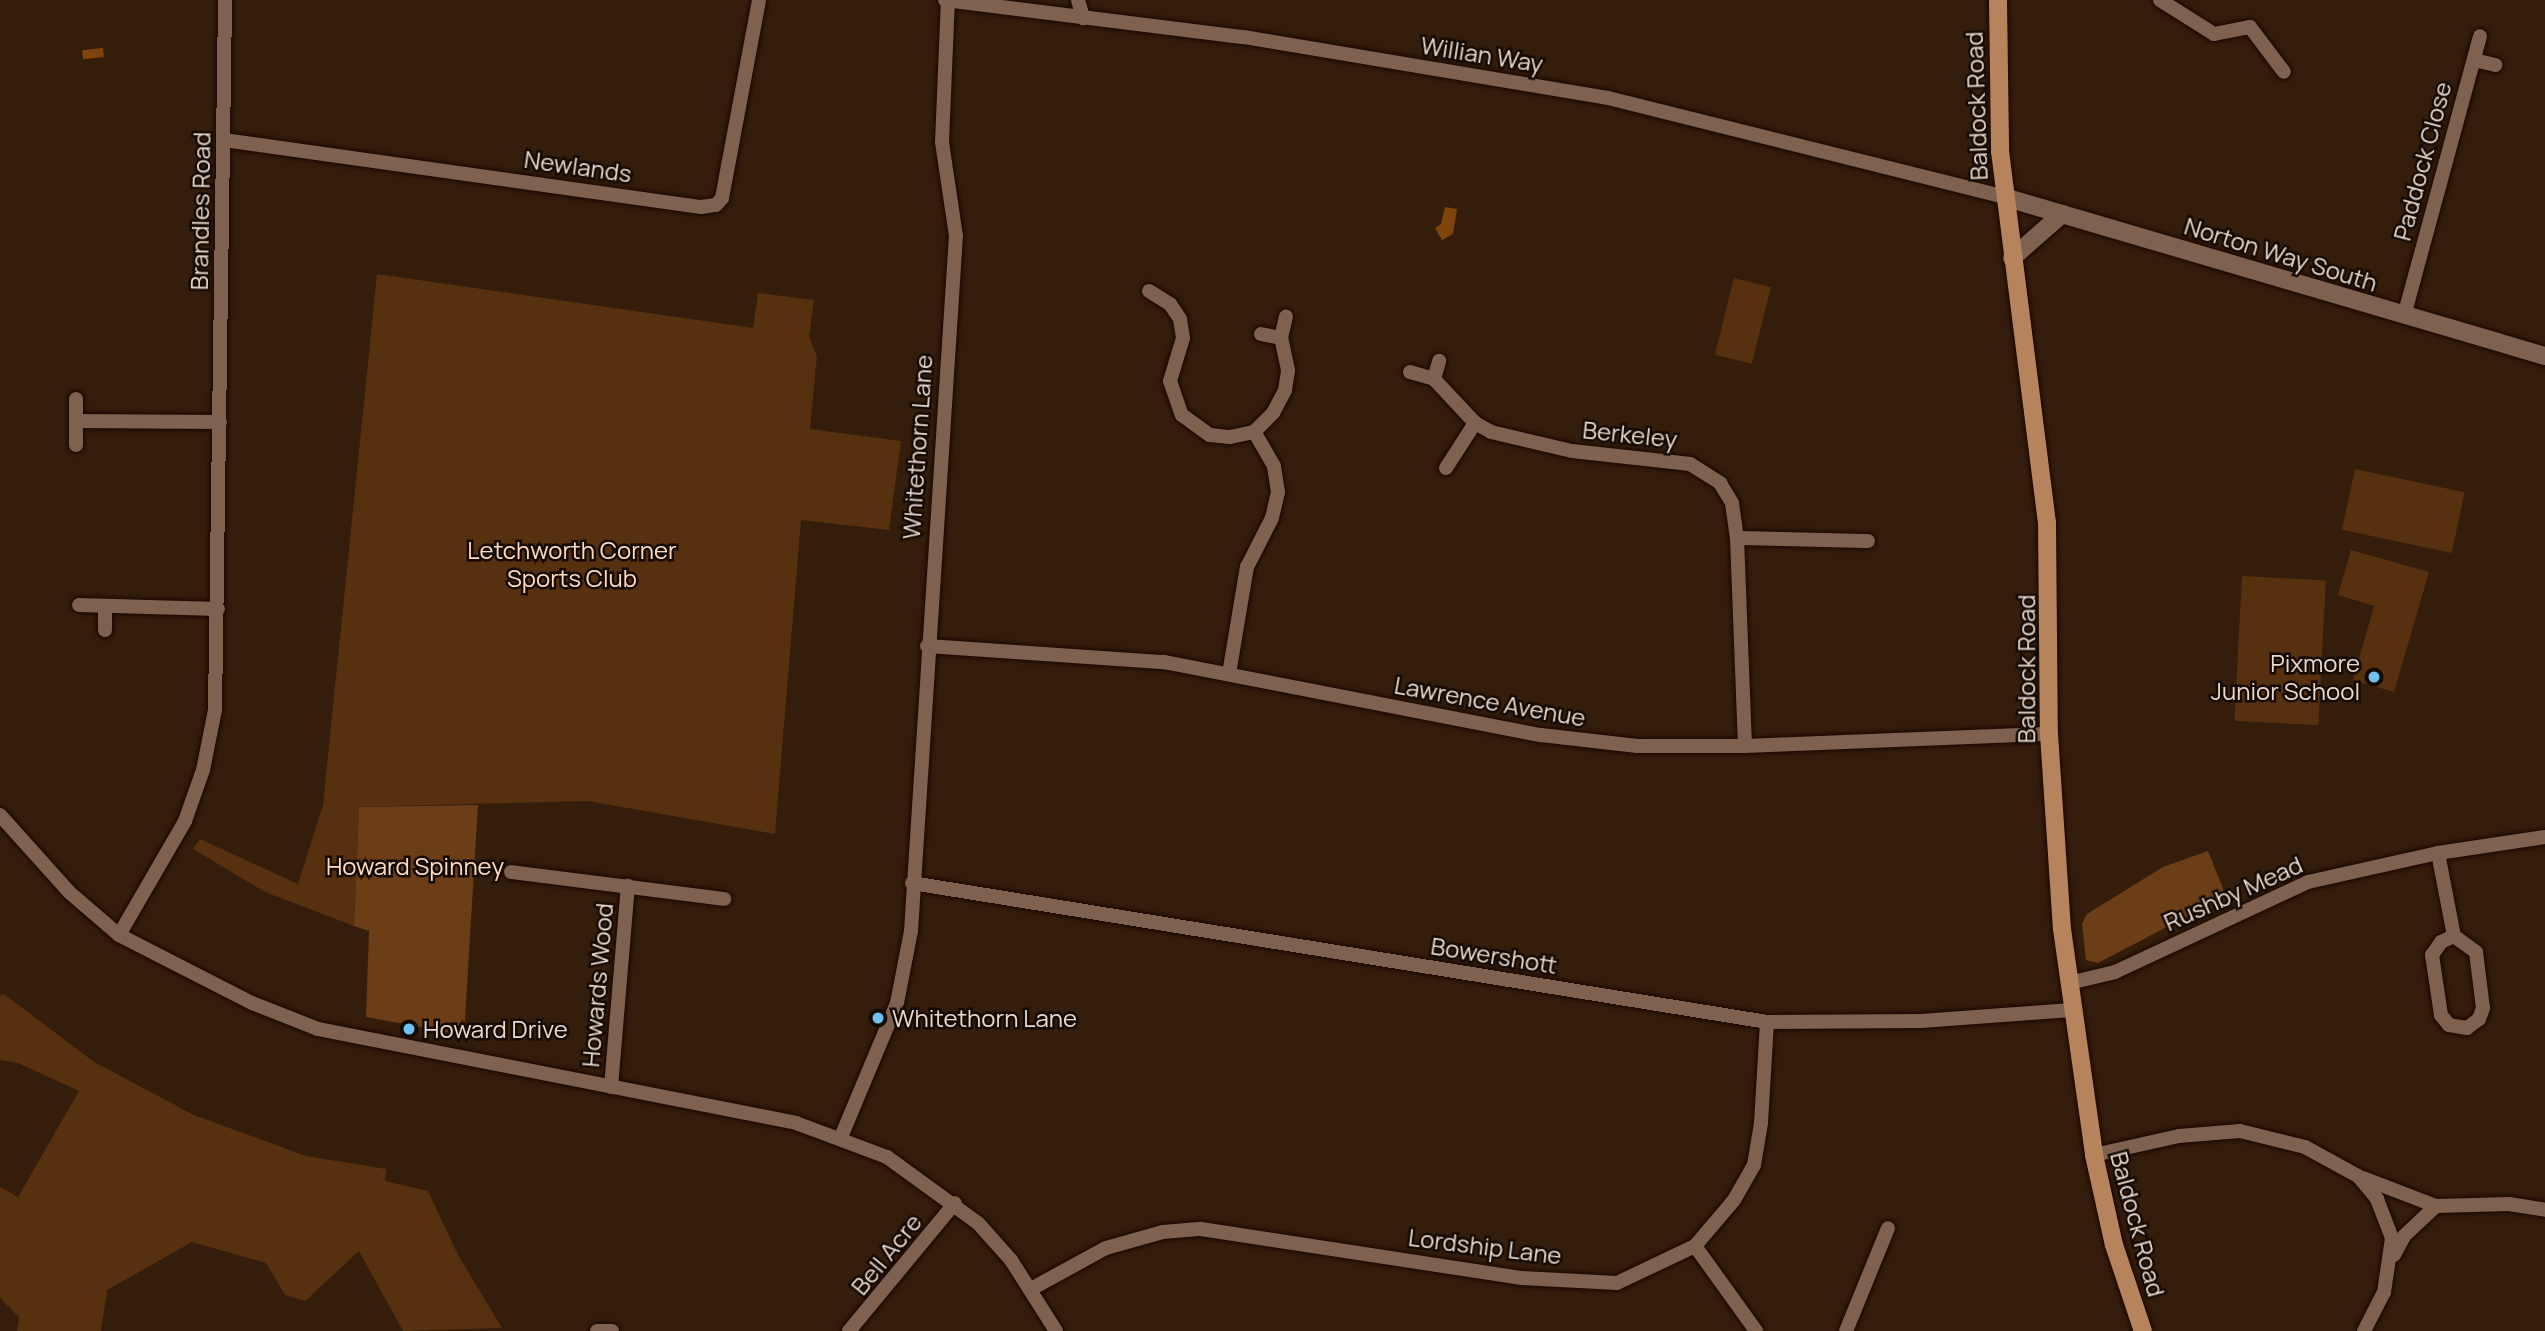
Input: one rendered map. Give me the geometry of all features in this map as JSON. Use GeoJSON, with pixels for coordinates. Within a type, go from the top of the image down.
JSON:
{"type":"FeatureCollection","features":[{"type":"Feature","properties":{"kind":"main road","name":"Baldock Road"},"geometry":{"type":"LineString","coordinates":[[1997,0],[2004,197],[2047,523],[2049,734],[2069,983],[2094,1155],[2114,1245],[2143,1331]]}},
{"type":"Feature","properties":{"kind":"street","name":"Brandles Road"},"geometry":{"type":"LineString","coordinates":[[119,935],[174,845],[203,771],[215,710],[225,0]]}},
{"type":"Feature","properties":{"kind":"street","name":"Newlands"},"geometry":{"type":"LineString","coordinates":[[224,140],[701,207],[716,205],[722,198],[759,0]]}},
{"type":"Feature","properties":{"kind":"street","name":"Willian Way"},"geometry":{"type":"LineString","coordinates":[[946,0],[1244,37],[1608,98],[1954,188],[2004,197]]}},
{"type":"Feature","properties":{"kind":"street","name":"Whitethorn Lane"},"geometry":{"type":"LineString","coordinates":[[841,1137],[897,1003],[907,965],[956,236],[942,142],[946,0]]}},
{"type":"Feature","properties":{"kind":"street"},"geometry":{"type":"LineString","coordinates":[[1078,0],[1083,18]]}},
{"type":"Feature","properties":{"kind":"street"},"geometry":{"type":"LineString","coordinates":[[2160,0],[2214,34],[2250,27],[2284,72]]}},
{"type":"Feature","properties":{"kind":"street","name":"Paddock Close"},"geometry":{"type":"LineString","coordinates":[[2404,316],[2480,36]]}},
{"type":"Feature","properties":{"kind":"street","name":"Paddock Close"},"geometry":{"type":"LineString","coordinates":[[2474,60],[2495,65]]}},
{"type":"Feature","properties":{"kind":"street","name":"Norton Way South"},"geometry":{"type":"LineString","coordinates":[[2004,197],[2545,356]]}},
{"type":"Feature","properties":{"kind":"street"},"geometry":{"type":"LineString","coordinates":[[2012,258],[2062,214]]}},
{"type":"Feature","properties":{"kind":"street"},"geometry":{"type":"LineString","coordinates":[[1149,291],[1170,304],[1180,319],[1183,338],[1170,381],[1182,415],[1210,435],[1230,437],[1254,432],[1273,413],[1285,390],[1288,370],[1281,338],[1286,317]]}},
{"type":"Feature","properties":{"kind":"street"},"geometry":{"type":"LineString","coordinates":[[1261,334],[1281,338]]}},
{"type":"Feature","properties":{"kind":"street"},"geometry":{"type":"LineString","coordinates":[[1410,372],[1434,379],[1439,361]]}},
{"type":"Feature","properties":{"kind":"street","name":"Berkeley"},"geometry":{"type":"LineString","coordinates":[[1434,379],[1475,423],[1541,446],[1669,460],[1701,469],[1728,493],[1737,538],[1745,746]]}},
{"type":"Feature","properties":{"kind":"street"},"geometry":{"type":"LineString","coordinates":[[76,399],[76,445]]}},
{"type":"Feature","properties":{"kind":"street"},"geometry":{"type":"LineString","coordinates":[[76,421],[220,422]]}},
{"type":"Feature","properties":{"kind":"street"},"geometry":{"type":"LineString","coordinates":[[1446,468],[1475,423]]}},
{"type":"Feature","properties":{"kind":"street"},"geometry":{"type":"LineString","coordinates":[[1229,674],[1247,567],[1272,518],[1278,492],[1274,466],[1254,432]]}},
{"type":"Feature","properties":{"kind":"street"},"geometry":{"type":"LineString","coordinates":[[1737,538],[1868,541]]}},
{"type":"Feature","properties":{"kind":"street"},"geometry":{"type":"LineString","coordinates":[[79,605],[218,609]]}},
{"type":"Feature","properties":{"kind":"street"},"geometry":{"type":"LineString","coordinates":[[105,606],[105,630]]}},
{"type":"Feature","properties":{"kind":"street","name":"Lawrence Avenue"},"geometry":{"type":"LineString","coordinates":[[927,646],[1130,658],[1229,674],[1541,735],[1637,746],[1745,746],[2049,734]]}},
{"type":"Feature","properties":{"kind":"street"},"geometry":{"type":"LineString","coordinates":[[0,815],[69,892],[119,935],[252,1003],[318,1029],[796,1123],[841,1137],[887,1157],[955,1203],[1012,1260],[1056,1331]]}},
{"type":"Feature","properties":{"kind":"street","name":"Rushby Mead"},"geometry":{"type":"LineString","coordinates":[[2069,983],[2115,972],[2308,881],[2438,853],[2545,837]]}},
{"type":"Feature","properties":{"kind":"street"},"geometry":{"type":"LineString","coordinates":[[2438,853],[2454,936],[2476,951],[2483,1008],[2480,1019],[2467,1028],[2449,1025],[2441,1015],[2432,956],[2441,942],[2454,936]]}},
{"type":"Feature","properties":{"kind":"street","name":"Howards Wood"},"geometry":{"type":"LineString","coordinates":[[510,872],[723,898]]}},
{"type":"Feature","properties":{"kind":"street","name":"Bowershott"},"geometry":{"type":"LineString","coordinates":[[912,883],[1767,1022],[1921,1021],[2072,1010]]}},
{"type":"Feature","properties":{"kind":"street","name":"Howards Wood"},"geometry":{"type":"LineString","coordinates":[[611,1087],[628,886]]}},
{"type":"Feature","properties":{"kind":"street","name":"Lordship Lane"},"geometry":{"type":"LineString","coordinates":[[1031,1289],[1107,1248],[1163,1232],[1200,1229],[1522,1278],[1617,1283],[1695,1246],[1734,1200],[1754,1165],[1761,1123],[1767,1022]]}},
{"type":"Feature","properties":{"kind":"street"},"geometry":{"type":"LineString","coordinates":[[2094,1155],[2179,1136],[2241,1130],[2305,1147],[2358,1176],[2436,1206],[2510,1204],[2545,1210]]}},
{"type":"Feature","properties":{"kind":"street"},"geometry":{"type":"LineString","coordinates":[[2358,1176],[2388,1222],[2392,1259]]}},
{"type":"Feature","properties":{"kind":"street","name":"Bell Acre"},"geometry":{"type":"LineString","coordinates":[[849,1331],[955,1203]]}},
{"type":"Feature","properties":{"kind":"street"},"geometry":{"type":"LineString","coordinates":[[2364,1331],[2384,1292],[2392,1259],[2404,1236],[2436,1206]]}},
{"type":"Feature","properties":{"kind":"street"},"geometry":{"type":"LineString","coordinates":[[1846,1331],[1888,1228]]}},
{"type":"Feature","properties":{"kind":"street"},"geometry":{"type":"LineString","coordinates":[[1695,1246],[1756,1331]]}},
{"type":"Feature","properties":{"kind":"street"},"geometry":{"type":"LineString","coordinates":[[597,1331],[612,1331]]}},
{"type":"Feature","properties":{"kind":"green space","name":"Letchworth Corner Sports Club"},"geometry":{"type":"Polygon","coordinates":[[[377,274],[753,328],[758,293],[814,300],[809,337],[817,356],[810,429],[901,441],[889,530],[801,520],[775,834],[588,801],[359,807],[354,926],[265,892],[193,849],[200,839],[298,884],[323,805],[377,274]]]}},
{"type":"Feature","properties":{"kind":"green space"},"geometry":{"type":"Polygon","coordinates":[[[1734,278],[1771,287],[1752,364],[1715,355],[1734,278]]]}},
{"type":"Feature","properties":{"kind":"green space"},"geometry":{"type":"Polygon","coordinates":[[[2355,469],[2465,492],[2452,553],[2342,530],[2355,469]]]}},
{"type":"Feature","properties":{"kind":"green space"},"geometry":{"type":"Polygon","coordinates":[[[2351,550],[2429,572],[2394,692],[2353,680],[2374,606],[2338,595],[2351,550]]]}},
{"type":"Feature","properties":{"kind":"green space"},"geometry":{"type":"Polygon","coordinates":[[[2242,576],[2326,580],[2318,725],[2234,721],[2242,576]]]}},
{"type":"Feature","properties":{"kind":"green space","name":"Howard Spinney"},"geometry":{"type":"Polygon","coordinates":[[[478,805],[464,1035],[366,1017],[369,931],[354,926],[359,807],[478,805]]]}},
{"type":"Feature","properties":{"kind":"green space"},"geometry":{"type":"Polygon","coordinates":[[[2208,851],[2226,896],[2098,963],[2086,960],[2082,924],[2087,914],[2163,867],[2208,851]]]}},
{"type":"Feature","properties":{"kind":"green space"},"geometry":{"type":"Polygon","coordinates":[[[4,994],[94,1062],[194,1115],[306,1156],[386,1169],[385,1181],[428,1191],[458,1255],[502,1328],[403,1331],[359,1251],[305,1301],[285,1295],[266,1263],[192,1242],[107,1290],[101,1331],[17,1331],[19,1317],[0,1298],[0,1187],[18,1197],[79,1091],[18,1063],[0,1060],[0,995],[4,994]]]}},
{"type":"Feature","properties":{"kind":"shaded area"},"geometry":{"type":"Polygon","coordinates":[[[103,48],[104,57],[83,59],[82,50],[103,48]]]}},
{"type":"Feature","properties":{"kind":"shaded area"},"geometry":{"type":"Polygon","coordinates":[[[1445,207],[1457,209],[1453,234],[1442,240],[1435,228],[1441,224],[1445,207]]]}},
{"type":"Feature","properties":{"kind":"place","name":"Pixmore Junior School"},"geometry":{"type":"Point","coordinates":[2374,677]}},
{"type":"Feature","properties":{"kind":"place","name":"Whitethorn Lane"},"geometry":{"type":"Point","coordinates":[878,1018]}},
{"type":"Feature","properties":{"kind":"place","name":"Howard Drive"},"geometry":{"type":"Point","coordinates":[409,1029]}}]}
